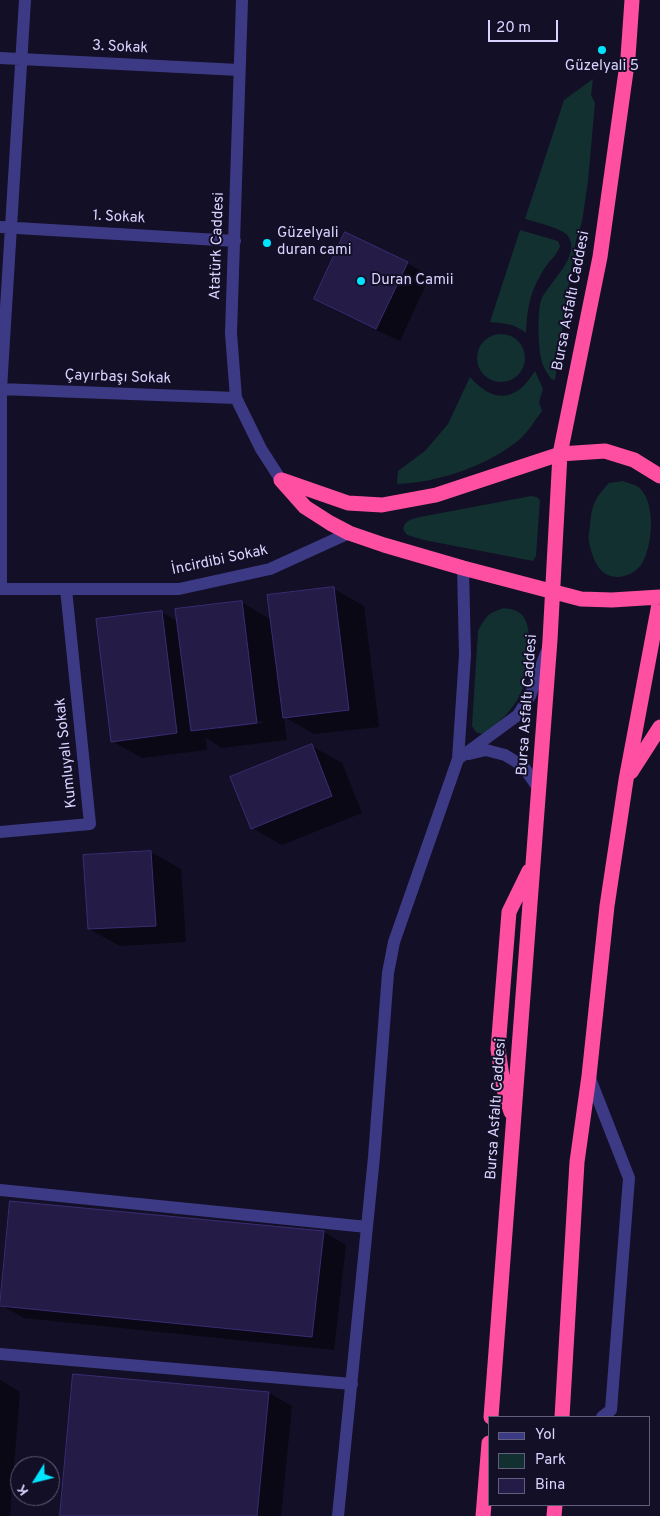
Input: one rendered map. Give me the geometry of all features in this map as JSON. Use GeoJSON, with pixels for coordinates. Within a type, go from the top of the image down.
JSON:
{"type":"FeatureCollection","features":[{"type":"Feature","properties":{"kind":"highway","name":"Bursa Asfaltı Caddesi"},"geometry":{"type":"LineString","coordinates":[[491,1416],[550,640],[560,454],[600,257],[628,57],[632,0]]}},
{"type":"Feature","properties":{"kind":"highway"},"geometry":{"type":"LineString","coordinates":[[281,480],[348,503],[382,506],[436,495],[560,454],[605,450],[634,460],[660,476]]}},
{"type":"Feature","properties":{"kind":"highway"},"geometry":{"type":"LineString","coordinates":[[281,480],[305,507],[349,533],[384,545],[463,568],[581,598],[612,600],[660,598],[626,780],[607,906],[577,1162],[562,1416]]}},
{"type":"Feature","properties":{"kind":"highway"},"geometry":{"type":"LineString","coordinates":[[626,780],[660,727]]}},
{"type":"Feature","properties":{"kind":"highway"},"geometry":{"type":"LineString","coordinates":[[483,1516],[488,1455]]}},
{"type":"Feature","properties":{"kind":"street"},"geometry":{"type":"LineString","coordinates":[[1,589],[0,389],[5,228],[25,0]]}},
{"type":"Feature","properties":{"kind":"street","name":"Atatürk Caddesi"},"geometry":{"type":"LineString","coordinates":[[242,0],[231,334],[236,398],[261,449],[281,480]]}},
{"type":"Feature","properties":{"kind":"street","name":"3. Sokak"},"geometry":{"type":"LineString","coordinates":[[0,58],[239,70]]}},
{"type":"Feature","properties":{"kind":"street","name":"1. Sokak"},"geometry":{"type":"LineString","coordinates":[[5,228],[235,242]]}},
{"type":"Feature","properties":{"kind":"street","name":"Çayırbaşı Sokak"},"geometry":{"type":"LineString","coordinates":[[0,389],[236,398]]}},
{"type":"Feature","properties":{"kind":"street","name":"İncirdibi Sokak"},"geometry":{"type":"LineString","coordinates":[[1,589],[179,589],[270,569],[349,533]]}},
{"type":"Feature","properties":{"kind":"street"},"geometry":{"type":"LineString","coordinates":[[338,1516],[367,1227],[390,965],[394,942],[458,759],[465,655],[463,568]]}},
{"type":"Feature","properties":{"kind":"street","name":"Kumluyalı Sokak"},"geometry":{"type":"LineString","coordinates":[[0,832],[90,824],[66,589]]}},
{"type":"Feature","properties":{"kind":"street"},"geometry":{"type":"LineString","coordinates":[[458,759],[518,715],[530,696],[550,640]]}},
{"type":"Feature","properties":{"kind":"street"},"geometry":{"type":"LineString","coordinates":[[458,759],[486,750],[505,755],[523,766],[539,790]]}},
{"type":"Feature","properties":{"kind":"street"},"geometry":{"type":"LineString","coordinates":[[588,1076],[629,1178],[611,1410],[603,1416]]}},
{"type":"Feature","properties":{"kind":"street"},"geometry":{"type":"LineString","coordinates":[[0,1190],[367,1227]]}},
{"type":"Feature","properties":{"kind":"street"},"geometry":{"type":"LineString","coordinates":[[0,1354],[352,1384]]}},
{"type":"Feature","properties":{"kind":"green space"},"geometry":{"type":"Polygon","coordinates":[[[593,79],[591,95],[595,103],[588,181],[582,222],[576,240],[570,276],[555,380],[551,379],[541,360],[539,314],[541,300],[567,261],[571,252],[571,244],[568,236],[560,230],[525,219],[564,100],[593,79]]]}},
{"type":"Feature","properties":{"kind":"green space"},"geometry":{"type":"Polygon","coordinates":[[[520,230],[558,241],[560,246],[537,281],[527,314],[526,333],[509,324],[490,322],[520,230]]]}},
{"type":"Feature","properties":{"kind":"green space"},"geometry":{"type":"Polygon","coordinates":[[[501,334],[510,336],[518,341],[523,349],[525,358],[523,367],[518,375],[510,380],[501,382],[492,380],[484,375],[479,367],[477,358],[479,349],[484,341],[492,336],[501,334]]]}},
{"type":"Feature","properties":{"kind":"green space"},"geometry":{"type":"Polygon","coordinates":[[[535,371],[543,389],[539,402],[542,411],[520,439],[494,457],[462,471],[429,480],[397,484],[398,471],[425,451],[448,424],[470,377],[488,392],[504,396],[520,389],[535,371]]]}},
{"type":"Feature","properties":{"kind":"green space"},"geometry":{"type":"Polygon","coordinates":[[[623,481],[637,486],[648,501],[651,524],[650,536],[645,557],[638,569],[624,576],[614,577],[604,573],[596,563],[590,546],[589,534],[591,513],[600,493],[609,483],[623,481]]]}},
{"type":"Feature","properties":{"kind":"green space"},"geometry":{"type":"Polygon","coordinates":[[[531,496],[537,497],[540,500],[536,556],[533,561],[424,540],[407,535],[403,529],[407,522],[412,519],[531,496]]]}},
{"type":"Feature","properties":{"kind":"green space"},"geometry":{"type":"Polygon","coordinates":[[[504,608],[518,612],[526,621],[529,641],[528,665],[524,686],[514,705],[499,722],[482,734],[476,732],[472,726],[478,631],[488,616],[504,608]]]}},
{"type":"Feature","properties":{"kind":"building","name":"Duran Camii"},"geometry":{"type":"Polygon","coordinates":[[[345,232],[408,262],[376,329],[314,299],[345,232]]]}},
{"type":"Feature","properties":{"kind":"building"},"geometry":{"type":"Polygon","coordinates":[[[334,587],[349,710],[283,718],[267,595],[334,587]]]}},
{"type":"Feature","properties":{"kind":"building"},"geometry":{"type":"Polygon","coordinates":[[[242,601],[257,723],[191,731],[175,609],[242,601]]]}},
{"type":"Feature","properties":{"kind":"building"},"geometry":{"type":"Polygon","coordinates":[[[162,611],[177,733],[111,742],[96,619],[162,611]]]}},
{"type":"Feature","properties":{"kind":"building"},"geometry":{"type":"Polygon","coordinates":[[[312,744],[332,796],[251,829],[230,777],[312,744]]]}},
{"type":"Feature","properties":{"kind":"building"},"geometry":{"type":"Polygon","coordinates":[[[151,851],[156,926],[88,929],[83,855],[151,851]]]}},
{"type":"Feature","properties":{"kind":"building"},"geometry":{"type":"Polygon","coordinates":[[[10,1201],[324,1231],[312,1337],[0,1306],[10,1201]]]}},
{"type":"Feature","properties":{"kind":"building"},"geometry":{"type":"Polygon","coordinates":[[[73,1374],[269,1392],[257,1516],[60,1516],[73,1374]]]}},
{"type":"Feature","properties":{"kind":"place","name":"Güzelyali 5"},"geometry":{"type":"Point","coordinates":[602,50]}},
{"type":"Feature","properties":{"kind":"place","name":"Güzelyali duran cami"},"geometry":{"type":"Point","coordinates":[267,243]}},
{"type":"Feature","properties":{"kind":"place","name":"Duran Camii"},"geometry":{"type":"Point","coordinates":[361,281]}}]}
